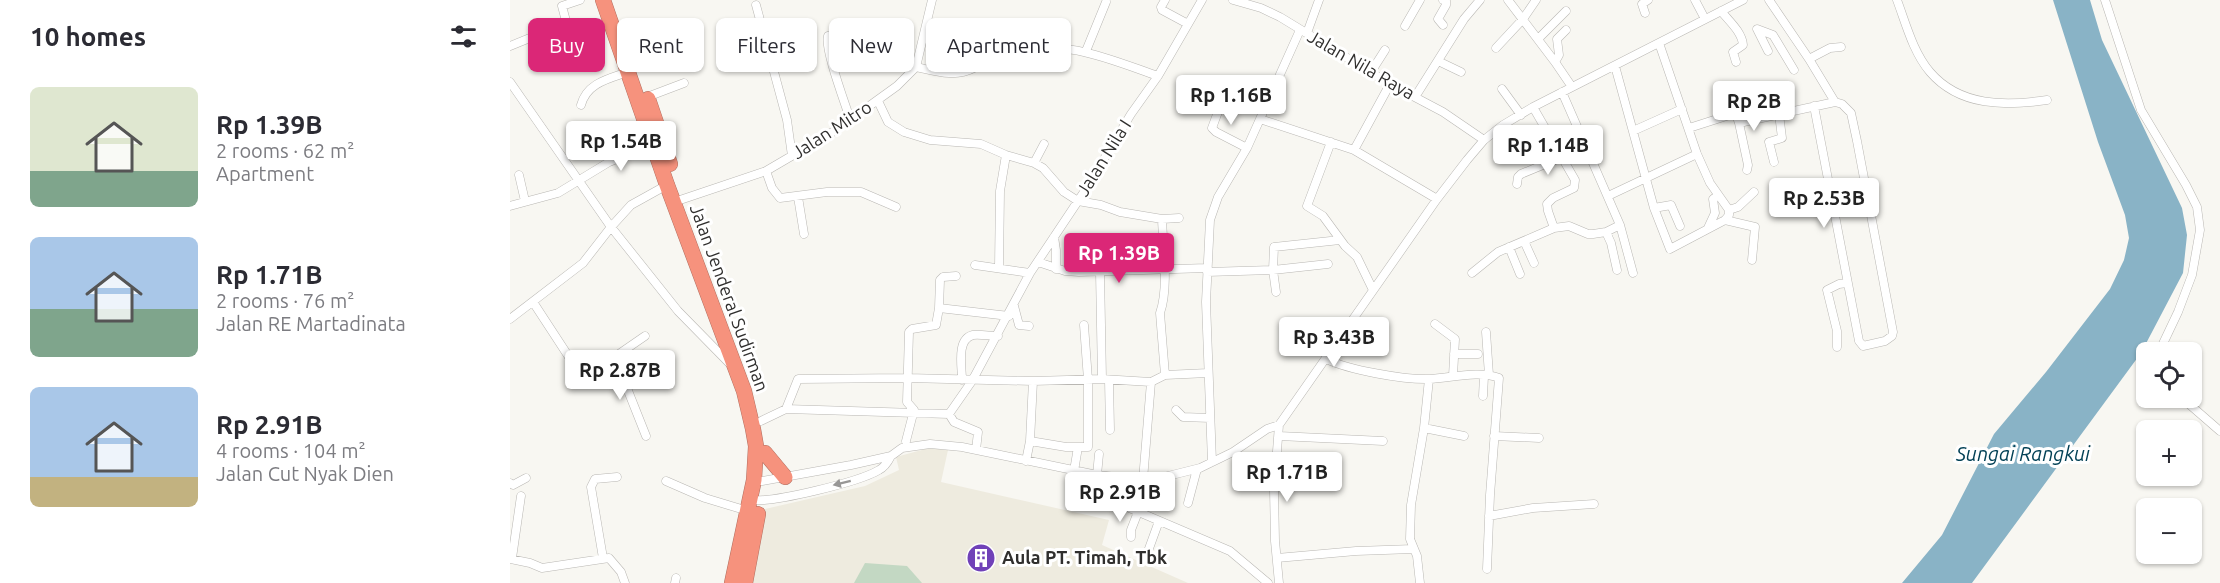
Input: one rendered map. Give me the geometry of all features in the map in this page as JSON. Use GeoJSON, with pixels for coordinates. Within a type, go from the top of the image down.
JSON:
{"type":"FeatureCollection","features":[{"type":"Feature","properties":{"kind":"highway","name":"Jalan Jenderal Sudirman"},"geometry":{"type":"LineString","coordinates":[[603,0],[617,40]]}},
{"type":"Feature","properties":{"kind":"highway","name":"Jalan Jenderal Sudirman"},"geometry":{"type":"LineString","coordinates":[[613,0],[648,97],[678,200],[734,369],[749,392],[758,480]]}},
{"type":"Feature","properties":{"kind":"highway","name":"Jalan Jenderal Sudirman"},"geometry":{"type":"LineString","coordinates":[[628,72],[667,185],[678,200],[761,421],[765,453],[732,583]]}},
{"type":"Feature","properties":{"kind":"highway"},"geometry":{"type":"LineString","coordinates":[[765,453],[786,477]]}},
{"type":"Feature","properties":{"kind":"highway","name":"Jalan Jenderal Sudirman"},"geometry":{"type":"LineString","coordinates":[[744,583],[753,504]]}},
{"type":"Feature","properties":{"kind":"street"},"geometry":{"type":"LineString","coordinates":[[510,46],[564,24],[566,21],[562,6],[580,0]]}},
{"type":"Feature","properties":{"kind":"street"},"geometry":{"type":"LineString","coordinates":[[926,69],[916,67],[932,0]]}},
{"type":"Feature","properties":{"kind":"street"},"geometry":{"type":"LineString","coordinates":[[1165,0],[1161,7],[1162,10],[1188,24]]}},
{"type":"Feature","properties":{"kind":"street","name":"Jalan Nila I"},"geometry":{"type":"LineString","coordinates":[[949,414],[971,383],[998,336],[1030,273],[1078,201],[1132,112],[1158,76],[1202,0]]}},
{"type":"Feature","properties":{"kind":"street","name":"Jalan Nila Raya"},"geometry":{"type":"LineString","coordinates":[[1233,0],[1261,8],[1303,31],[1390,84],[1443,112],[1484,140]]}},
{"type":"Feature","properties":{"kind":"street"},"geometry":{"type":"LineString","coordinates":[[1212,462],[1206,300],[1209,220],[1220,193],[1247,148],[1319,0]]}},
{"type":"Feature","properties":{"kind":"street"},"geometry":{"type":"LineString","coordinates":[[1405,26],[1420,0]]}},
{"type":"Feature","properties":{"kind":"street"},"geometry":{"type":"LineString","coordinates":[[1443,0],[1446,1],[1446,5],[1438,19],[1443,25]]}},
{"type":"Feature","properties":{"kind":"street"},"geometry":{"type":"LineString","coordinates":[[1415,97],[1464,19],[1480,0]]}},
{"type":"Feature","properties":{"kind":"street"},"geometry":{"type":"LineString","coordinates":[[1508,0],[1572,87]]}},
{"type":"Feature","properties":{"kind":"street"},"geometry":{"type":"LineString","coordinates":[[1496,48],[1523,19],[1536,0]]}},
{"type":"Feature","properties":{"kind":"street"},"geometry":{"type":"LineString","coordinates":[[1645,13],[1642,4],[1648,0]]}},
{"type":"Feature","properties":{"kind":"street"},"geometry":{"type":"LineString","coordinates":[[1695,0],[1705,19]]}},
{"type":"Feature","properties":{"kind":"street"},"geometry":{"type":"LineString","coordinates":[[1279,583],[1274,489],[1279,425],[1437,199],[1484,140],[1533,107],[1743,0]]}},
{"type":"Feature","properties":{"kind":"street"},"geometry":{"type":"LineString","coordinates":[[1769,0],[1835,102],[1848,109],[1853,118],[1893,332],[1891,338],[1863,346],[1860,344],[1847,283],[1814,106]]}},
{"type":"Feature","properties":{"kind":"street"},"geometry":{"type":"LineString","coordinates":[[1897,0],[1921,59],[1931,73],[1945,85],[1976,101],[2018,104],[2047,100]]}},
{"type":"Feature","properties":{"kind":"street"},"geometry":{"type":"LineString","coordinates":[[2105,0],[2141,110],[2197,207],[2200,230],[2192,275],[2164,342]]}},
{"type":"Feature","properties":{"kind":"street"},"geometry":{"type":"LineString","coordinates":[[1084,50],[1106,2]]}},
{"type":"Feature","properties":{"kind":"street"},"geometry":{"type":"LineString","coordinates":[[756,4],[787,120],[792,156]]}},
{"type":"Feature","properties":{"kind":"street"},"geometry":{"type":"LineString","coordinates":[[1538,39],[1566,11]]}},
{"type":"Feature","properties":{"kind":"street"},"geometry":{"type":"LineString","coordinates":[[1721,11],[1735,27],[1743,41],[1743,45],[1733,52],[1736,62]]}},
{"type":"Feature","properties":{"kind":"street"},"geometry":{"type":"LineString","coordinates":[[1768,51],[1757,29],[1772,34],[1794,70]]}},
{"type":"Feature","properties":{"kind":"street"},"geometry":{"type":"LineString","coordinates":[[1555,62],[1559,55],[1557,39],[1566,30]]}},
{"type":"Feature","properties":{"kind":"street"},"geometry":{"type":"LineString","coordinates":[[829,36],[826,40],[829,58]]}},
{"type":"Feature","properties":{"kind":"street"},"geometry":{"type":"LineString","coordinates":[[1783,51],[1796,42]]}},
{"type":"Feature","properties":{"kind":"street"},"geometry":{"type":"LineString","coordinates":[[1615,66],[1648,179],[1654,208],[1671,249],[1725,220],[1729,215],[1729,210],[1710,183],[1697,154],[1659,43]]}},
{"type":"Feature","properties":{"kind":"street"},"geometry":{"type":"LineString","coordinates":[[1809,59],[1830,48],[1841,47]]}},
{"type":"Feature","properties":{"kind":"street"},"geometry":{"type":"LineString","coordinates":[[1071,48],[1084,50],[1158,76]]}},
{"type":"Feature","properties":{"kind":"street"},"geometry":{"type":"LineString","coordinates":[[1371,72],[1385,50]]}},
{"type":"Feature","properties":{"kind":"street"},"geometry":{"type":"LineString","coordinates":[[1438,61],[1461,72]]}},
{"type":"Feature","properties":{"kind":"street","name":"Jalan Mitro"},"geometry":{"type":"LineString","coordinates":[[678,200],[766,171],[878,101],[916,67]]}},
{"type":"Feature","properties":{"kind":"street"},"geometry":{"type":"LineString","coordinates":[[581,105],[587,91],[594,85],[628,72]]}},
{"type":"Feature","properties":{"kind":"street"},"geometry":{"type":"LineString","coordinates":[[835,72],[850,119]]}},
{"type":"Feature","properties":{"kind":"street"},"geometry":{"type":"LineString","coordinates":[[941,72],[961,72]]}},
{"type":"Feature","properties":{"kind":"street"},"geometry":{"type":"LineString","coordinates":[[510,82],[611,227],[678,310],[734,369]]}},
{"type":"Feature","properties":{"kind":"street"},"geometry":{"type":"LineString","coordinates":[[648,97],[684,83]]}},
{"type":"Feature","properties":{"kind":"street"},"geometry":{"type":"LineString","coordinates":[[1354,150],[1390,84]]}},
{"type":"Feature","properties":{"kind":"street"},"geometry":{"type":"LineString","coordinates":[[1502,89],[1521,115]]}},
{"type":"Feature","properties":{"kind":"street"},"geometry":{"type":"LineString","coordinates":[[1728,91],[1739,123],[1748,165],[1747,170]]}},
{"type":"Feature","properties":{"kind":"street"},"geometry":{"type":"LineString","coordinates":[[1562,92],[1620,225],[1633,273]]}},
{"type":"Feature","properties":{"kind":"street"},"geometry":{"type":"LineString","coordinates":[[878,101],[888,122],[904,132],[930,140],[981,144],[1006,155],[1034,162],[1043,168],[1064,192],[1078,201],[1101,205],[1120,212],[1162,219],[1179,218]]}},
{"type":"Feature","properties":{"kind":"street"},"geometry":{"type":"LineString","coordinates":[[1222,101],[1212,122],[1212,128],[1247,148]]}},
{"type":"Feature","properties":{"kind":"street"},"geometry":{"type":"LineString","coordinates":[[1739,123],[1835,102]]}},
{"type":"Feature","properties":{"kind":"street"},"geometry":{"type":"LineString","coordinates":[[1533,107],[1575,180],[1575,185],[1570,191],[1549,200],[1547,207],[1554,228]]}},
{"type":"Feature","properties":{"kind":"street"},"geometry":{"type":"LineString","coordinates":[[1633,131],[1682,109]]}},
{"type":"Feature","properties":{"kind":"street"},"geometry":{"type":"LineString","coordinates":[[1689,128],[1736,113]]}},
{"type":"Feature","properties":{"kind":"street"},"geometry":{"type":"LineString","coordinates":[[1774,162],[1769,142],[1782,138],[1779,114]]}},
{"type":"Feature","properties":{"kind":"street"},"geometry":{"type":"LineString","coordinates":[[1260,119],[1354,150],[1437,199]]}},
{"type":"Feature","properties":{"kind":"street"},"geometry":{"type":"LineString","coordinates":[[1330,142],[1307,205],[1323,216],[1334,228],[1337,240],[1361,262],[1371,293]]}},
{"type":"Feature","properties":{"kind":"street"},"geometry":{"type":"LineString","coordinates":[[1034,162],[1044,144]]}},
{"type":"Feature","properties":{"kind":"street"},"geometry":{"type":"LineString","coordinates":[[510,206],[558,193],[609,162],[653,145]]}},
{"type":"Feature","properties":{"kind":"street"},"geometry":{"type":"LineString","coordinates":[[1608,196],[1697,154]]}},
{"type":"Feature","properties":{"kind":"street"},"geometry":{"type":"LineString","coordinates":[[999,268],[1000,191],[1006,155]]}},
{"type":"Feature","properties":{"kind":"street"},"geometry":{"type":"LineString","coordinates":[[1517,184],[1521,174],[1562,157]]}},
{"type":"Feature","properties":{"kind":"street"},"geometry":{"type":"LineString","coordinates":[[766,171],[777,196],[783,199],[828,192],[861,192],[896,207]]}},
{"type":"Feature","properties":{"kind":"street"},"geometry":{"type":"LineString","coordinates":[[519,175],[525,201]]}},
{"type":"Feature","properties":{"kind":"street"},"geometry":{"type":"LineString","coordinates":[[510,319],[583,263],[631,205],[667,185]]}},
{"type":"Feature","properties":{"kind":"street"},"geometry":{"type":"LineString","coordinates":[[1729,210],[1738,207],[1754,192]]}},
{"type":"Feature","properties":{"kind":"street"},"geometry":{"type":"LineString","coordinates":[[1707,230],[1715,213],[1713,200],[1718,195]]}},
{"type":"Feature","properties":{"kind":"street"},"geometry":{"type":"LineString","coordinates":[[798,196],[804,234]]}},
{"type":"Feature","properties":{"kind":"street"},"geometry":{"type":"LineString","coordinates":[[1834,210],[1869,204]]}},
{"type":"Feature","properties":{"kind":"street"},"geometry":{"type":"LineString","coordinates":[[1654,208],[1671,205],[1680,226]]}},
{"type":"Feature","properties":{"kind":"street"},"geometry":{"type":"LineString","coordinates":[[1162,219],[1164,268],[1163,302],[1160,313],[1165,375]]}},
{"type":"Feature","properties":{"kind":"street"},"geometry":{"type":"LineString","coordinates":[[1725,220],[1755,226],[1752,260]]}},
{"type":"Feature","properties":{"kind":"street"},"geometry":{"type":"LineString","coordinates":[[1472,273],[1490,258],[1509,247],[1554,228],[1569,226],[1588,234],[1606,232],[1620,225]]}},
{"type":"Feature","properties":{"kind":"street"},"geometry":{"type":"LineString","coordinates":[[1606,232],[1617,270]]}},
{"type":"Feature","properties":{"kind":"street"},"geometry":{"type":"LineString","coordinates":[[1054,237],[1056,269]]}},
{"type":"Feature","properties":{"kind":"street"},"geometry":{"type":"LineString","coordinates":[[1276,292],[1273,270],[1274,247],[1337,240]]}},
{"type":"Feature","properties":{"kind":"street"},"geometry":{"type":"LineString","coordinates":[[1524,241],[1534,263]]}},
{"type":"Feature","properties":{"kind":"street"},"geometry":{"type":"LineString","coordinates":[[1509,247],[1520,274]]}},
{"type":"Feature","properties":{"kind":"street"},"geometry":{"type":"LineString","coordinates":[[1038,262],[1056,269],[1100,272],[1164,268],[1273,270],[1328,264]]}},
{"type":"Feature","properties":{"kind":"street"},"geometry":{"type":"LineString","coordinates":[[975,265],[1030,273]]}},
{"type":"Feature","properties":{"kind":"street"},"geometry":{"type":"LineString","coordinates":[[1100,272],[1110,430]]}},
{"type":"Feature","properties":{"kind":"street"},"geometry":{"type":"LineString","coordinates":[[906,441],[913,413],[907,402],[909,332],[912,329],[936,325],[940,280],[943,277],[956,276]]}},
{"type":"Feature","properties":{"kind":"street"},"geometry":{"type":"LineString","coordinates":[[1837,347],[1837,331],[1826,292],[1829,288],[1847,283]]}},
{"type":"Feature","properties":{"kind":"street"},"geometry":{"type":"LineString","coordinates":[[533,302],[579,376],[587,376],[645,336]]}},
{"type":"Feature","properties":{"kind":"street"},"geometry":{"type":"LineString","coordinates":[[1014,306],[1019,325],[1029,326]]}},
{"type":"Feature","properties":{"kind":"street"},"geometry":{"type":"LineString","coordinates":[[939,308],[1009,316]]}},
{"type":"Feature","properties":{"kind":"street"},"geometry":{"type":"LineString","coordinates":[[1435,324],[1454,337],[1453,376]]}},
{"type":"Feature","properties":{"kind":"street"},"geometry":{"type":"LineString","coordinates":[[1030,441],[1088,447],[1088,384],[1084,325]]}},
{"type":"Feature","properties":{"kind":"street"},"geometry":{"type":"LineString","coordinates":[[1483,396],[1487,376],[1486,332]]}},
{"type":"Feature","properties":{"kind":"street"},"geometry":{"type":"LineString","coordinates":[[962,380],[962,350],[965,340],[974,335],[998,336]]}},
{"type":"Feature","properties":{"kind":"street"},"geometry":{"type":"LineString","coordinates":[[1454,354],[1478,354]]}},
{"type":"Feature","properties":{"kind":"street"},"geometry":{"type":"LineString","coordinates":[[615,358],[646,436]]}},
{"type":"Feature","properties":{"kind":"street"},"geometry":{"type":"LineString","coordinates":[[1326,359],[1350,368],[1429,379],[1453,376],[1496,376],[1499,380],[1487,569]]}},
{"type":"Feature","properties":{"kind":"street"},"geometry":{"type":"LineString","coordinates":[[786,409],[800,379],[962,380],[971,383],[1033,384],[1107,382],[1151,386],[1165,375],[1208,380]]}},
{"type":"Feature","properties":{"kind":"street"},"geometry":{"type":"LineString","coordinates":[[1420,583],[1417,556],[1410,539],[1411,505],[1424,428],[1429,379]]}},
{"type":"Feature","properties":{"kind":"street"},"geometry":{"type":"LineString","coordinates":[[1026,461],[1030,441],[1033,384]]}},
{"type":"Feature","properties":{"kind":"street"},"geometry":{"type":"LineString","coordinates":[[1143,480],[1151,386]]}},
{"type":"Feature","properties":{"kind":"street"},"geometry":{"type":"LineString","coordinates":[[2194,408],[2220,431]]}},
{"type":"Feature","properties":{"kind":"street"},"geometry":{"type":"LineString","coordinates":[[761,421],[786,409],[949,414],[954,422],[978,432],[976,450]]}},
{"type":"Feature","properties":{"kind":"street"},"geometry":{"type":"LineString","coordinates":[[1176,411],[1183,417],[1210,418]]}},
{"type":"Feature","properties":{"kind":"street"},"geometry":{"type":"LineString","coordinates":[[666,481],[705,498],[753,504],[861,478],[883,468],[891,456],[902,448],[930,444],[976,450],[1096,475],[1143,480],[1197,469],[1233,452],[1267,429],[1279,425]]}},
{"type":"Feature","properties":{"kind":"street"},"geometry":{"type":"LineString","coordinates":[[1424,428],[1464,436]]}},
{"type":"Feature","properties":{"kind":"street"},"geometry":{"type":"LineString","coordinates":[[1279,436],[1383,441]]}},
{"type":"Feature","properties":{"kind":"street"},"geometry":{"type":"LineString","coordinates":[[1494,436],[1539,438]]}},
{"type":"Feature","properties":{"kind":"street"},"geometry":{"type":"LineString","coordinates":[[1074,471],[1078,447]]}},
{"type":"Feature","properties":{"kind":"street"},"geometry":{"type":"LineString","coordinates":[[1099,454],[1096,475],[1100,491],[1106,498],[1230,551],[1268,583]]}},
{"type":"Feature","properties":{"kind":"street"},"geometry":{"type":"LineString","coordinates":[[758,480],[786,477],[891,456]]}},
{"type":"Feature","properties":{"kind":"street"},"geometry":{"type":"LineString","coordinates":[[1188,503],[1197,469]]}},
{"type":"Feature","properties":{"kind":"street"},"geometry":{"type":"LineString","coordinates":[[603,558],[591,487],[595,479],[617,477]]}},
{"type":"Feature","properties":{"kind":"street"},"geometry":{"type":"LineString","coordinates":[[511,484],[526,478]]}},
{"type":"Feature","properties":{"kind":"street"},"geometry":{"type":"LineString","coordinates":[[521,496],[511,559],[530,562],[542,568],[609,558],[614,562],[625,583]]}},
{"type":"Feature","properties":{"kind":"street"},"geometry":{"type":"LineString","coordinates":[[1489,516],[1570,504],[1594,504]]}},
{"type":"Feature","properties":{"kind":"street"},"geometry":{"type":"LineString","coordinates":[[1131,537],[1131,530],[1138,512]]}},
{"type":"Feature","properties":{"kind":"street"},"geometry":{"type":"LineString","coordinates":[[1147,554],[1159,521]]}},
{"type":"Feature","properties":{"kind":"street"},"geometry":{"type":"LineString","coordinates":[[1277,558],[1356,550],[1413,549]]}},
{"type":"Feature","properties":{"kind":"shaded area"},"geometry":{"type":"Polygon","coordinates":[[[929,448],[948,450],[941,482],[1109,520],[1102,545],[1188,583],[750,583],[765,509],[865,486],[899,470],[896,457],[929,448]]]}},
{"type":"Feature","properties":{"kind":"green space"},"geometry":{"type":"Polygon","coordinates":[[[865,563],[907,566],[922,583],[854,583],[865,563]]]}},
{"type":"Feature","properties":{"kind":"water","name":"Sungai Rangkui"},"geometry":{"type":"Polygon","coordinates":[[[2053,0],[2090,0],[2102,40],[2182,208],[2187,235],[2183,273],[2147,342],[2136,342],[2136,360],[1972,583],[1902,583],[1942,535],[1994,434],[2046,372],[2110,289],[2124,260],[2129,238],[2125,215],[2098,142],[2053,0]]]}},
{"type":"Feature","properties":{"kind":"place","name":"Aula PT. Timah, Tbk"},"geometry":{"type":"Point","coordinates":[981,558]}}]}
